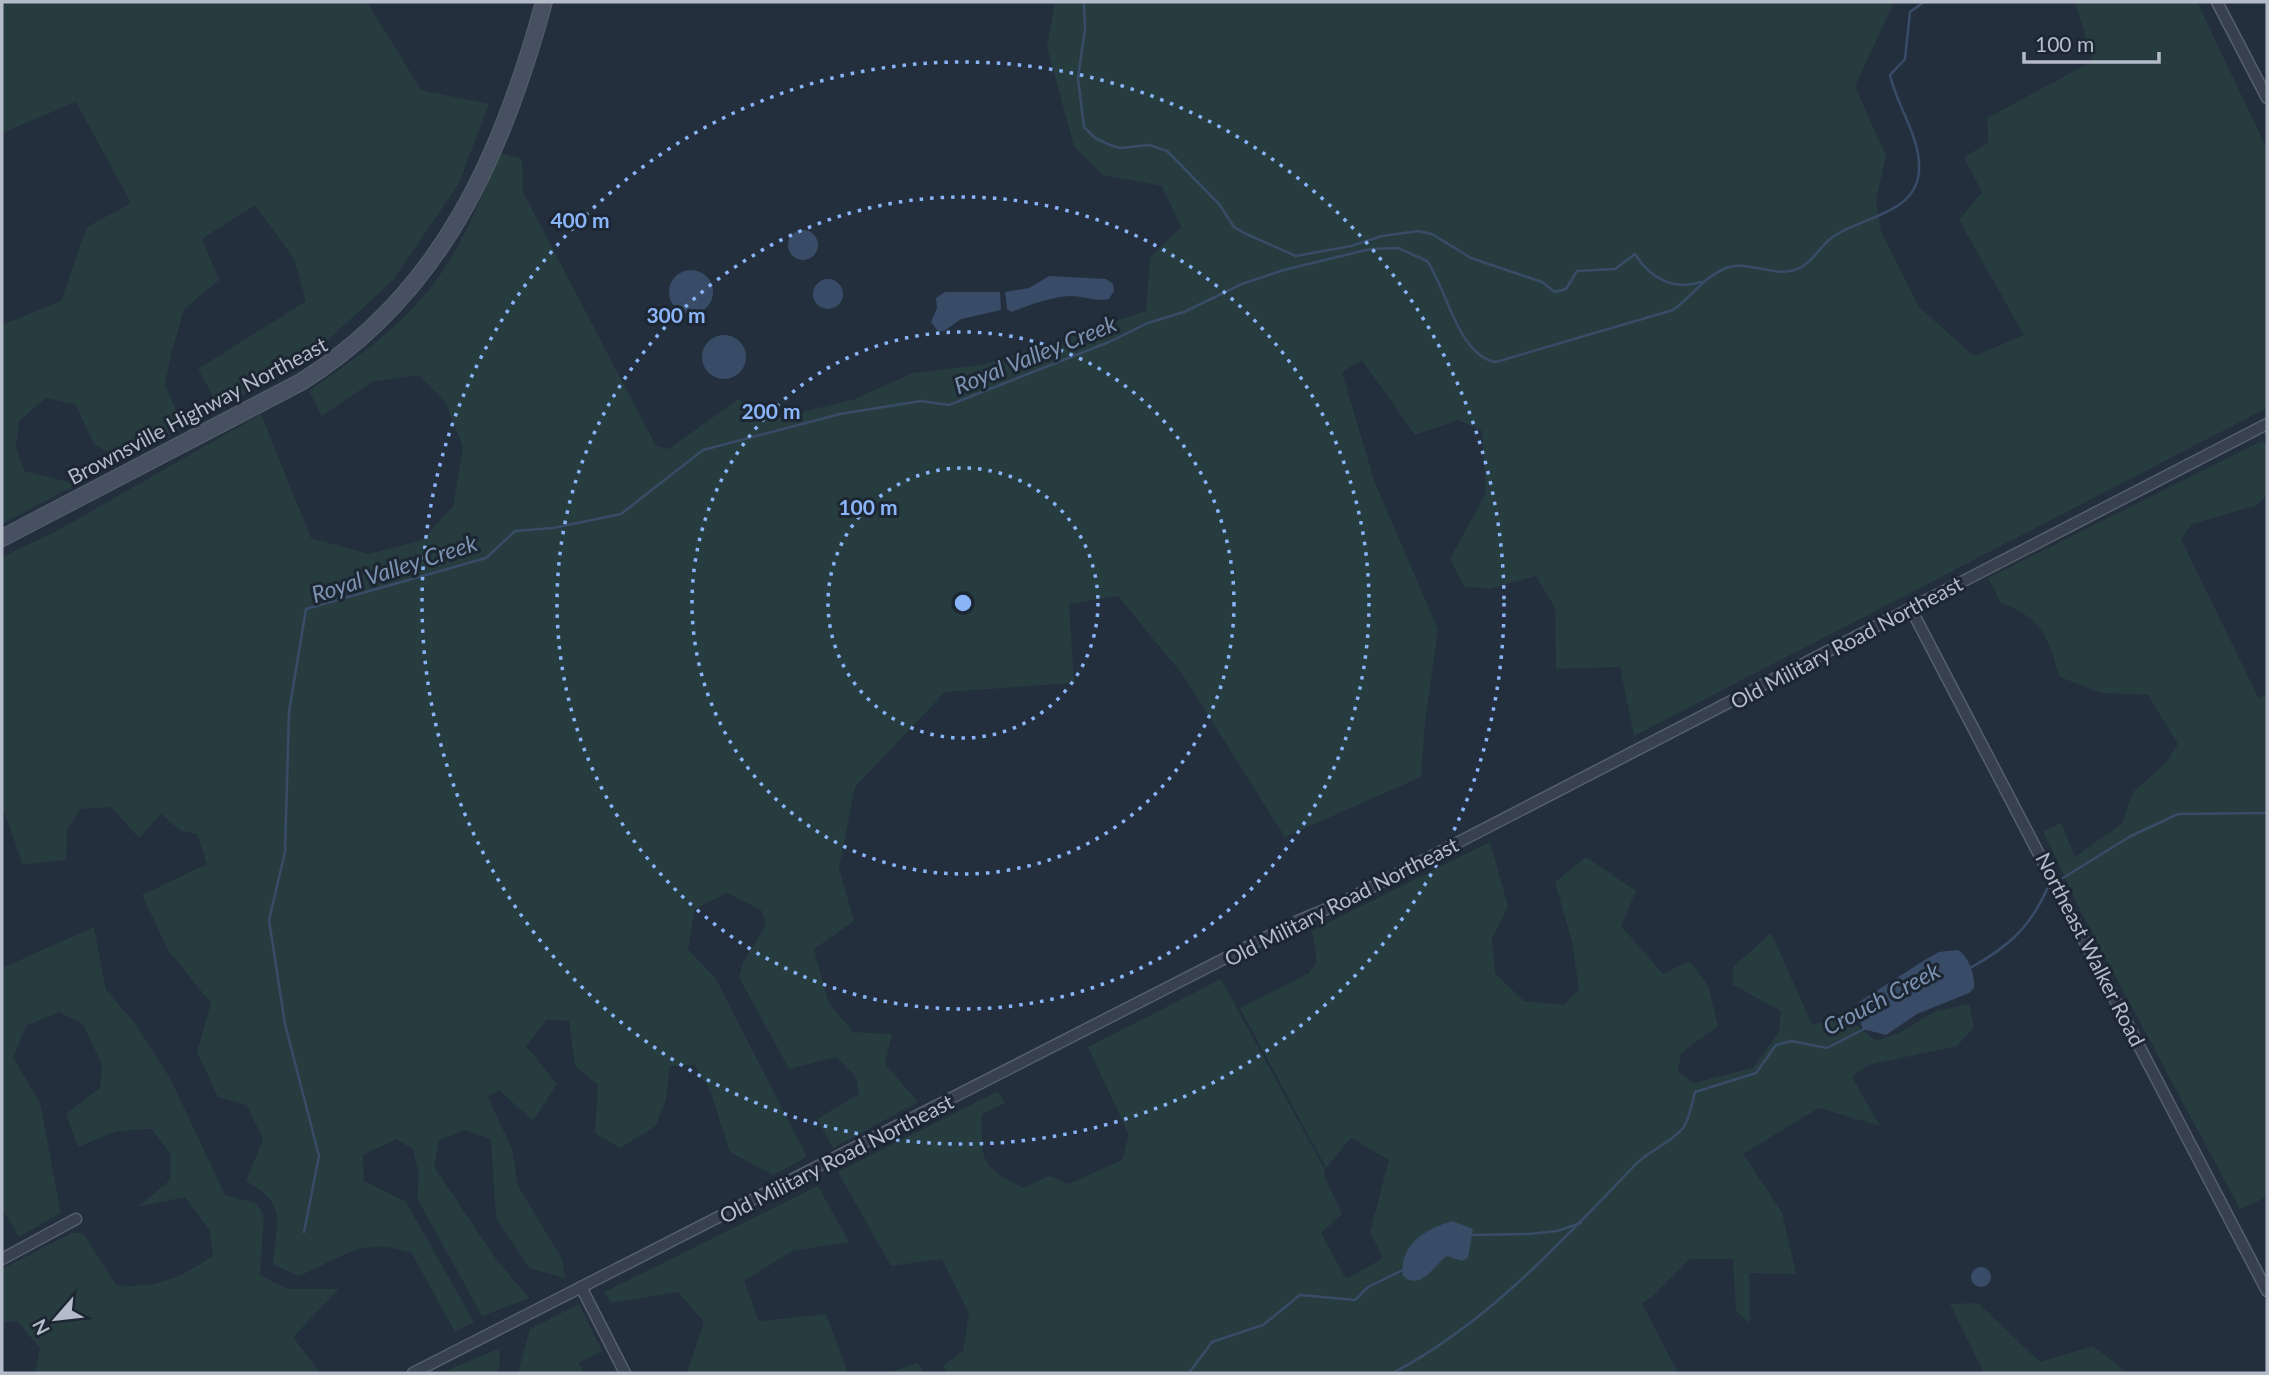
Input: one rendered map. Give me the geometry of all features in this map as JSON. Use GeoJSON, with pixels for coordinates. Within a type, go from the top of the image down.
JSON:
{"type":"FeatureCollection","features":[{"type":"Feature","properties":{"kind":"main road","name":"Brownsville Highway Northeast"},"geometry":{"type":"LineString","coordinates":[[2,538],[301,382],[341,357],[382,322],[425,273],[459,220],[508,110],[544,2]]}},
{"type":"Feature","properties":{"kind":"street"},"geometry":{"type":"LineString","coordinates":[[2217,2],[2267,98]]}},
{"type":"Feature","properties":{"kind":"street","name":"Old Military Road Northeast"},"geometry":{"type":"LineString","coordinates":[[414,1373],[1300,920],[1341,903],[2267,424]]}},
{"type":"Feature","properties":{"kind":"street","name":"Northeast Walker Road"},"geometry":{"type":"LineString","coordinates":[[1911,609],[2004,781],[2267,1291]]}},
{"type":"Feature","properties":{"kind":"street"},"geometry":{"type":"LineString","coordinates":[[2,1259],[76,1219]]}},
{"type":"Feature","properties":{"kind":"street"},"geometry":{"type":"LineString","coordinates":[[582,1287],[625,1373]]}},
{"type":"Feature","properties":{"kind":"green space"},"geometry":{"type":"Polygon","coordinates":[[[2,2],[367,2],[421,90],[489,104],[458,185],[393,280],[302,364],[219,407],[198,369],[306,301],[294,259],[255,205],[202,239],[219,280],[184,309],[165,384],[183,427],[121,460],[94,444],[75,404],[46,398],[19,421],[16,447],[24,471],[77,484],[2,524],[2,325],[61,301],[87,227],[131,203],[76,102],[2,133],[2,2]]]}},
{"type":"Feature","properties":{"kind":"green space"},"geometry":{"type":"Polygon","coordinates":[[[1055,2],[1894,2],[1855,86],[1886,156],[1876,200],[1881,231],[1919,307],[1974,356],[2024,335],[1959,220],[1982,192],[1964,158],[1988,142],[1987,118],[2093,61],[2075,2],[2197,2],[2267,149],[2267,408],[1634,736],[1620,667],[1556,669],[1555,608],[1536,576],[1488,589],[1464,586],[1450,559],[1486,493],[1482,431],[1458,420],[1415,435],[1362,360],[1342,372],[1375,483],[1438,629],[1425,723],[1421,777],[1285,837],[1182,674],[1118,596],[1069,604],[1074,683],[945,692],[855,787],[839,868],[854,921],[814,949],[828,1002],[853,1032],[892,1034],[885,1064],[918,1102],[833,1148],[817,1119],[859,1094],[856,1077],[836,1057],[789,1069],[739,977],[743,962],[766,926],[761,910],[727,893],[695,909],[688,949],[716,979],[807,1157],[773,1175],[730,1152],[710,1090],[695,1065],[670,1066],[666,1099],[656,1126],[620,1148],[595,1133],[598,1085],[575,1066],[569,1021],[547,1020],[526,1046],[557,1084],[533,1121],[499,1090],[488,1097],[512,1149],[518,1186],[562,1259],[565,1278],[529,1268],[496,1218],[491,1139],[464,1130],[439,1140],[434,1167],[496,1259],[529,1298],[482,1316],[417,1198],[419,1175],[413,1149],[396,1139],[363,1155],[364,1181],[406,1202],[474,1322],[455,1332],[411,1252],[385,1247],[356,1250],[298,1276],[273,1264],[277,1215],[269,1199],[246,1181],[263,1139],[247,1105],[218,1097],[197,1052],[211,1003],[168,950],[142,895],[207,864],[197,834],[181,831],[161,814],[139,838],[111,807],[81,809],[67,829],[66,860],[23,865],[2,805],[2,557],[55,532],[261,414],[311,538],[369,554],[422,540],[453,506],[463,447],[445,401],[418,375],[372,382],[322,416],[309,391],[382,337],[409,312],[434,283],[466,230],[499,153],[522,159],[523,192],[656,446],[669,449],[738,399],[774,419],[855,399],[913,373],[982,365],[1146,311],[1150,258],[1181,227],[1162,186],[1103,175],[1074,146],[1047,47],[1055,2]]]}},
{"type":"Feature","properties":{"kind":"green space"},"geometry":{"type":"Polygon","coordinates":[[[2262,441],[2267,445],[2267,496],[2255,506],[2192,524],[2181,539],[2259,699],[2267,693],[2267,1197],[2240,1209],[2080,910],[2043,831],[2061,823],[2075,857],[2122,823],[2133,792],[2166,763],[2178,744],[2148,695],[2101,693],[2060,677],[2042,631],[2027,616],[2001,603],[1988,578],[2262,441]]]}},
{"type":"Feature","properties":{"kind":"green space"},"geometry":{"type":"Polygon","coordinates":[[[1490,842],[1508,906],[1492,939],[1495,973],[1524,1001],[1564,1005],[1579,989],[1572,942],[1555,882],[1586,857],[1636,891],[1621,926],[1663,974],[1689,961],[1708,985],[1718,1026],[1681,1053],[1678,1072],[1694,1083],[1753,1068],[1779,1032],[1781,1011],[1733,985],[1733,967],[1771,933],[1812,1024],[1849,1019],[1876,1041],[1899,1033],[1936,1011],[1969,1004],[1974,1027],[1957,1046],[1868,1065],[1852,1077],[1880,1126],[1819,1108],[1743,1154],[1782,1212],[1796,1274],[1749,1273],[1750,1323],[1736,1311],[1733,1259],[1690,1259],[1652,1297],[1642,1303],[1678,1373],[947,1373],[943,1366],[963,1351],[969,1313],[942,1259],[891,1266],[838,1172],[998,1091],[1005,1103],[982,1114],[983,1153],[986,1161],[998,1174],[1023,1188],[1049,1176],[1069,1184],[1122,1160],[1129,1135],[1088,1047],[1221,979],[1325,1170],[1324,1176],[1342,1214],[1321,1233],[1346,1279],[1383,1258],[1370,1232],[1389,1160],[1351,1138],[1326,1168],[1240,1008],[1309,973],[1317,961],[1312,931],[1490,842]]]}},
{"type":"Feature","properties":{"kind":"green space"},"geometry":{"type":"Polygon","coordinates":[[[94,927],[106,990],[134,1022],[170,1078],[225,1195],[256,1203],[264,1216],[260,1275],[288,1289],[339,1289],[293,1337],[320,1373],[35,1373],[40,1348],[17,1321],[2,1322],[2,1269],[72,1233],[83,1233],[116,1285],[143,1286],[168,1280],[191,1270],[213,1255],[209,1229],[185,1197],[138,1207],[170,1180],[171,1155],[152,1129],[117,1131],[78,1147],[66,1114],[100,1088],[102,1065],[83,1024],[59,1012],[26,1026],[13,1057],[40,1103],[61,1213],[19,1237],[2,1208],[2,968],[94,927]]]}},
{"type":"Feature","properties":{"kind":"green space"},"geometry":{"type":"Polygon","coordinates":[[[818,1186],[849,1242],[792,1251],[744,1281],[759,1321],[826,1314],[848,1373],[687,1373],[704,1322],[678,1292],[612,1303],[604,1292],[818,1186]]]}},
{"type":"Feature","properties":{"kind":"green space"},"geometry":{"type":"Polygon","coordinates":[[[1978,1303],[2040,1362],[2093,1346],[2128,1373],[1984,1373],[1950,1304],[1978,1303]]]}},
{"type":"Feature","properties":{"kind":"green space"},"geometry":{"type":"Polygon","coordinates":[[[579,1304],[602,1351],[579,1363],[584,1373],[518,1373],[530,1329],[579,1304]]]}},
{"type":"Feature","properties":{"kind":"green space"},"geometry":{"type":"Polygon","coordinates":[[[500,1348],[499,1373],[441,1373],[500,1348]]]}},
{"type":"Feature","properties":{"kind":"green space"},"geometry":{"type":"Polygon","coordinates":[[[917,1363],[925,1373],[888,1373],[917,1363]]]}},
{"type":"Feature","properties":{"kind":"water"},"geometry":{"type":"Polygon","coordinates":[[[803,230],[814,234],[818,245],[814,256],[803,260],[792,256],[788,245],[792,234],[803,230]]]}},
{"type":"Feature","properties":{"kind":"water"},"geometry":{"type":"Polygon","coordinates":[[[691,270],[706,277],[713,292],[706,307],[691,314],[676,307],[669,292],[676,277],[691,270]]]}},
{"type":"Feature","properties":{"kind":"water"},"geometry":{"type":"Polygon","coordinates":[[[1049,276],[1106,279],[1113,284],[1114,291],[1109,299],[1063,297],[1011,312],[1007,309],[1005,292],[1029,288],[1049,276]]]}},
{"type":"Feature","properties":{"kind":"water"},"geometry":{"type":"Polygon","coordinates":[[[828,279],[834,280],[842,288],[842,300],[834,308],[828,309],[822,308],[814,300],[813,294],[814,288],[822,280],[828,279]]]}},
{"type":"Feature","properties":{"kind":"water"},"geometry":{"type":"Polygon","coordinates":[[[945,292],[1000,292],[1001,310],[961,319],[944,331],[938,331],[931,322],[937,308],[936,298],[945,292]]]}},
{"type":"Feature","properties":{"kind":"water"},"geometry":{"type":"Polygon","coordinates":[[[724,335],[740,341],[746,357],[740,373],[724,379],[708,373],[702,357],[708,341],[724,335]]]}},
{"type":"Feature","properties":{"kind":"water"},"geometry":{"type":"Polygon","coordinates":[[[1958,950],[1968,961],[1972,972],[1974,988],[1969,993],[1917,1014],[1886,1035],[1863,1029],[1856,1011],[1859,1002],[1939,952],[1958,950]]]}},
{"type":"Feature","properties":{"kind":"water"},"geometry":{"type":"Polygon","coordinates":[[[1452,1221],[1473,1229],[1468,1258],[1462,1261],[1447,1256],[1427,1275],[1416,1281],[1403,1276],[1405,1255],[1416,1240],[1433,1228],[1452,1221]]]}},
{"type":"Feature","properties":{"kind":"water"},"geometry":{"type":"Polygon","coordinates":[[[1977,1267],[1985,1267],[1991,1277],[1985,1287],[1977,1287],[1971,1281],[1971,1273],[1977,1267]]]}},
{"type":"Feature","properties":{"kind":"waterway"},"geometry":{"type":"LineString","coordinates":[[1084,2],[1085,28],[1078,78],[1084,127],[1095,138],[1120,148],[1149,145],[1167,151],[1219,204],[1234,227],[1244,233],[1296,256],[1351,246],[1382,236],[1419,231],[1432,234],[1471,258],[1542,282],[1555,292],[1566,289],[1577,271],[1615,269],[1635,254],[1648,270],[1663,280],[1681,285],[1701,282]]}},
{"type":"Feature","properties":{"kind":"waterway","name":"Royal Valley Creek"},"geometry":{"type":"LineString","coordinates":[[304,1232],[319,1156],[285,1024],[269,920],[285,852],[289,712],[306,609],[486,558],[515,531],[553,528],[621,514],[703,450],[840,414],[921,401],[949,405],[1109,342],[1148,323],[1184,312],[1242,284],[1284,270],[1370,249],[1398,248],[1427,261],[1463,335],[1472,348],[1483,357],[1496,362],[1673,310],[1704,282],[1726,268],[1743,266],[1778,272],[1795,270],[1806,264],[1830,239],[1841,232],[1897,206],[1908,198],[1915,186],[1919,158],[1913,134],[1890,75],[1905,59],[1910,12],[1924,2]]}},
{"type":"Feature","properties":{"kind":"waterway","name":"Crouch Creek"},"geometry":{"type":"LineString","coordinates":[[2063,878],[2129,837],[2178,814],[2267,813]]}},
{"type":"Feature","properties":{"kind":"waterway","name":"Crouch Creek"},"geometry":{"type":"LineString","coordinates":[[1970,968],[1996,952],[2016,935],[2034,914],[2048,887]]}},
{"type":"Feature","properties":{"kind":"waterway","name":"Crouch Creek"},"geometry":{"type":"LineString","coordinates":[[1393,1373],[1461,1330],[1522,1279],[1636,1164],[1683,1128],[1695,1092],[1756,1073],[1776,1045],[1791,1041],[1827,1048],[1864,1029]]}},
{"type":"Feature","properties":{"kind":"waterway","name":"Crouch Creek"},"geometry":{"type":"LineString","coordinates":[[1473,1235],[1557,1231],[1581,1223]]}},
{"type":"Feature","properties":{"kind":"waterway","name":"Crouch Creek"},"geometry":{"type":"LineString","coordinates":[[1189,1373],[1212,1342],[1263,1325],[1300,1295],[1355,1300],[1368,1287],[1405,1269]]}}]}
